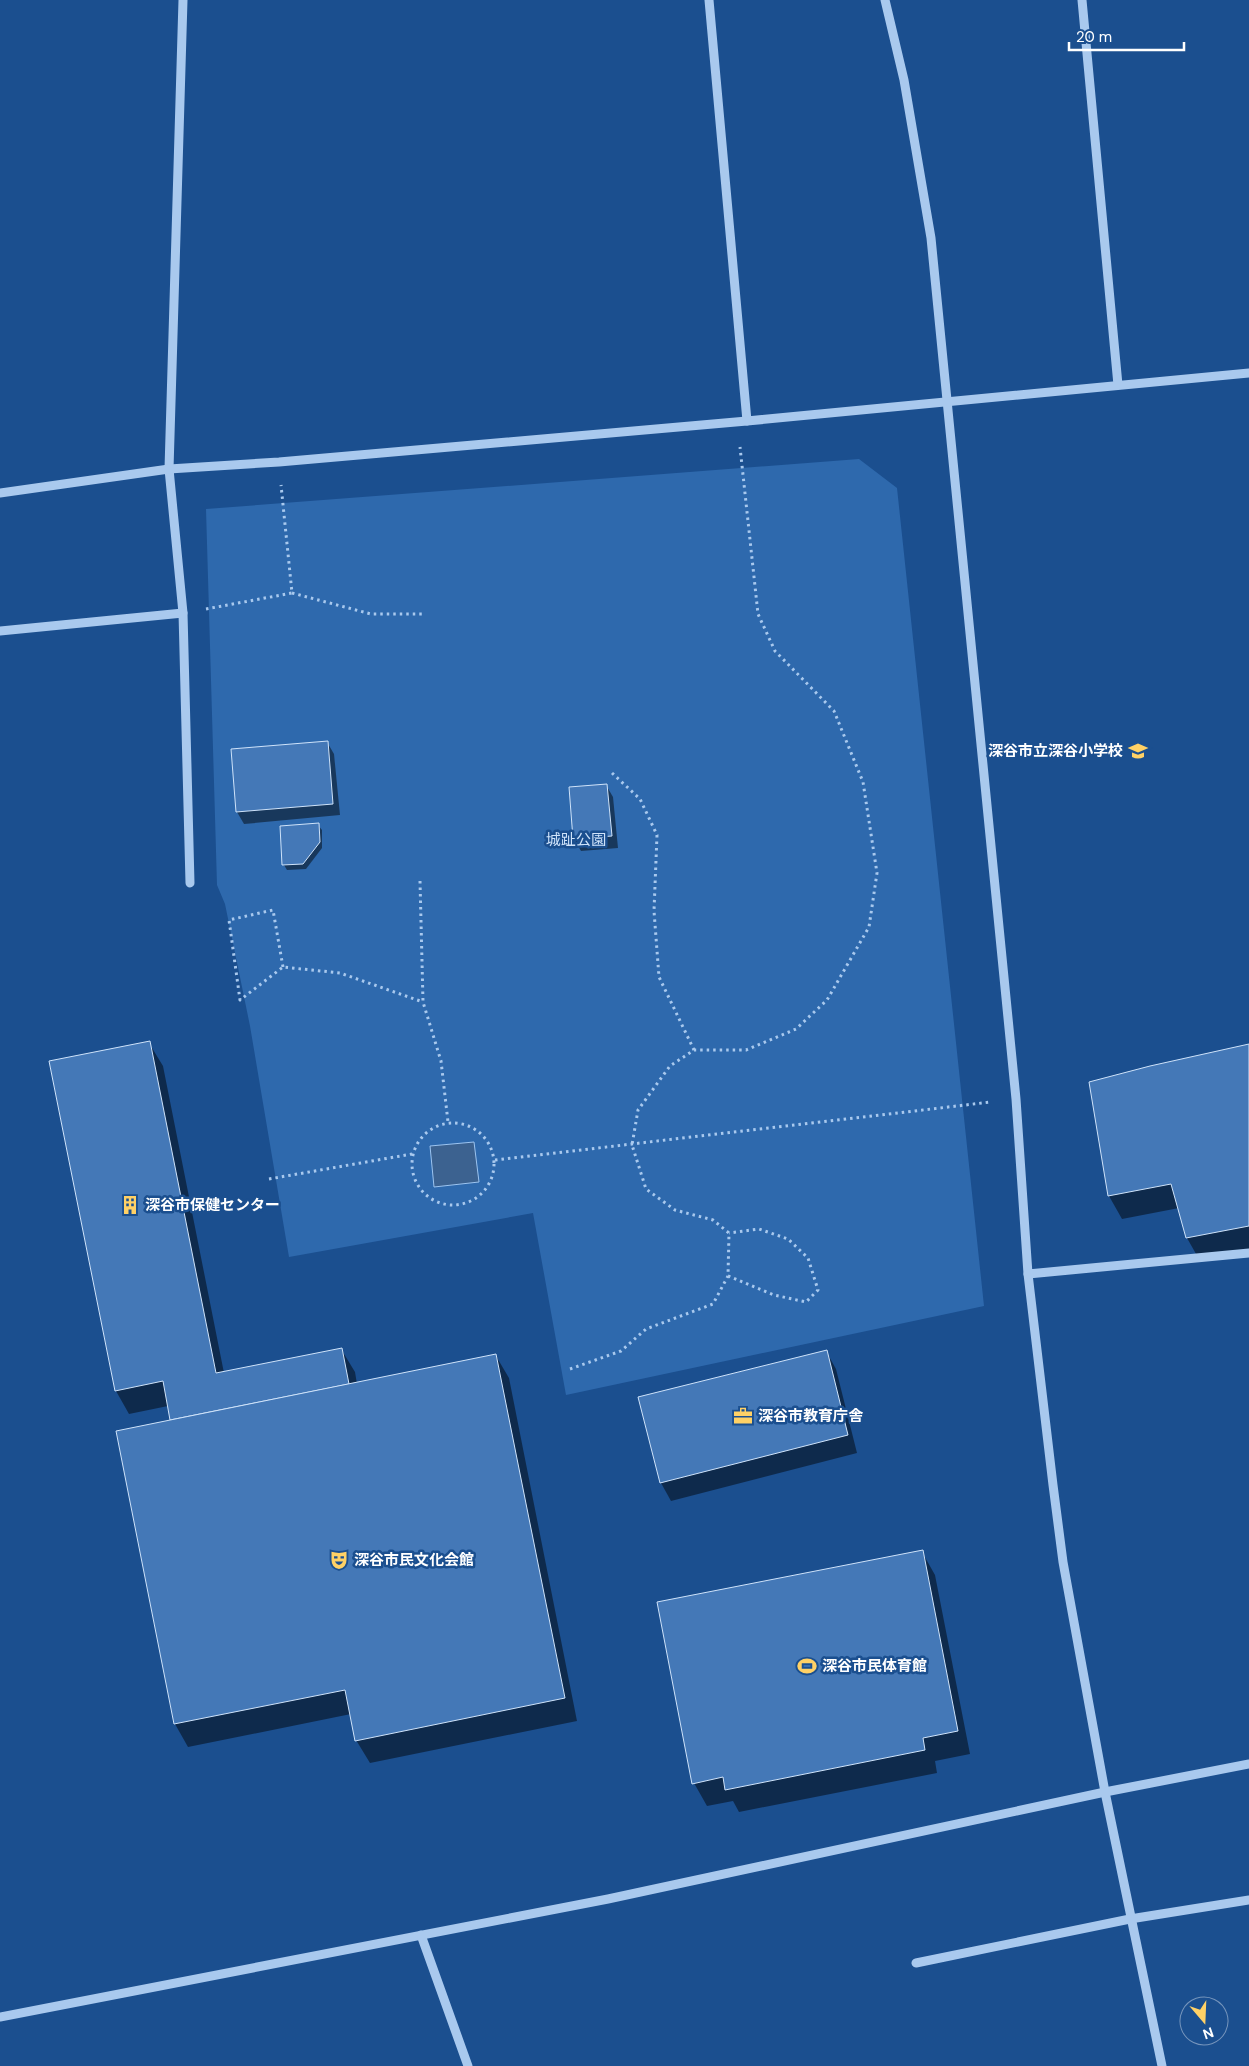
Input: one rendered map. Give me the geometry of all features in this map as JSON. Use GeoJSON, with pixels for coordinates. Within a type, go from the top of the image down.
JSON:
{"type":"FeatureCollection","features":[{"type":"Feature","properties":{"kind":"street"},"geometry":{"type":"LineString","coordinates":[[183,0],[169,469],[183,613],[190,883]]}},
{"type":"Feature","properties":{"kind":"street"},"geometry":{"type":"LineString","coordinates":[[709,0],[747,421]]}},
{"type":"Feature","properties":{"kind":"street"},"geometry":{"type":"LineString","coordinates":[[885,0],[904,80],[930,238],[1016,1100],[1028,1274],[1064,1562],[1105,1792],[1162,2066]]}},
{"type":"Feature","properties":{"kind":"street"},"geometry":{"type":"LineString","coordinates":[[1082,0],[1118,385]]}},
{"type":"Feature","properties":{"kind":"street"},"geometry":{"type":"LineString","coordinates":[[0,493],[169,469],[279,462],[737,422],[1249,373]]}},
{"type":"Feature","properties":{"kind":"street"},"geometry":{"type":"LineString","coordinates":[[0,631],[183,613]]}},
{"type":"Feature","properties":{"kind":"street"},"geometry":{"type":"LineString","coordinates":[[1028,1274],[1249,1253]]}},
{"type":"Feature","properties":{"kind":"street"},"geometry":{"type":"LineString","coordinates":[[0,2017],[608,1899],[1105,1792],[1249,1764]]}},
{"type":"Feature","properties":{"kind":"street"},"geometry":{"type":"LineString","coordinates":[[916,1963],[1130,1919],[1249,1900]]}},
{"type":"Feature","properties":{"kind":"street"},"geometry":{"type":"LineString","coordinates":[[420,1935],[468,2066]]}},
{"type":"Feature","properties":{"kind":"path"},"geometry":{"type":"LineString","coordinates":[[728,1276],[774,1295],[806,1302],[818,1290],[808,1258],[788,1239],[760,1229],[728,1233],[713,1220],[675,1210],[646,1189],[632,1145],[638,1110],[670,1066],[694,1050],[746,1050],[796,1030],[827,1000],[869,927],[877,873],[863,782],[834,711],[775,651],[758,614],[737,422]]}},
{"type":"Feature","properties":{"kind":"path"},"geometry":{"type":"LineString","coordinates":[[279,462],[292,593]]}},
{"type":"Feature","properties":{"kind":"path"},"geometry":{"type":"LineString","coordinates":[[183,613],[292,593],[371,614],[422,614]]}},
{"type":"Feature","properties":{"kind":"path"},"geometry":{"type":"LineString","coordinates":[[612,773],[640,799],[657,835],[654,911],[659,978],[694,1050]]}},
{"type":"Feature","properties":{"kind":"path"},"geometry":{"type":"LineString","coordinates":[[420,881],[423,1002],[441,1061],[448,1122]]}},
{"type":"Feature","properties":{"kind":"path"},"geometry":{"type":"LineString","coordinates":[[283,967],[273,910],[229,920],[240,1000],[283,967],[340,973],[423,1002]]}},
{"type":"Feature","properties":{"kind":"path"},"geometry":{"type":"LineString","coordinates":[[495,1160],[1016,1100]]}},
{"type":"Feature","properties":{"kind":"path"},"geometry":{"type":"LineString","coordinates":[[448,1122],[461,1122],[485,1136],[492,1147],[495,1160],[488,1188],[464,1204],[450,1205],[436,1202],[424,1194],[416,1182],[411,1169],[412,1154],[417,1143],[425,1133],[436,1126],[448,1122]]}},
{"type":"Feature","properties":{"kind":"path"},"geometry":{"type":"LineString","coordinates":[[269,1179],[412,1154]]}},
{"type":"Feature","properties":{"kind":"path"},"geometry":{"type":"LineString","coordinates":[[570,1368],[621,1351],[646,1329],[713,1304],[728,1276],[728,1233]]}},
{"type":"Feature","properties":{"kind":"green space","name":"城趾公園"},"geometry":{"type":"Polygon","coordinates":[[[859,459],[897,488],[984,1306],[566,1395],[533,1213],[289,1257],[250,1026],[225,904],[217,885],[206,509],[859,459]]]}},
{"type":"Feature","properties":{"kind":"shaded area"},"geometry":{"type":"Polygon","coordinates":[[[474,1142],[479,1182],[434,1187],[430,1146],[474,1142]]]}},
{"type":"Feature","properties":{"kind":"building"},"geometry":{"type":"Polygon","coordinates":[[[328,741],[333,804],[236,812],[231,749],[328,741]]]}},
{"type":"Feature","properties":{"kind":"building"},"geometry":{"type":"Polygon","coordinates":[[[607,784],[612,836],[573,839],[569,787],[607,784]]]}},
{"type":"Feature","properties":{"kind":"building"},"geometry":{"type":"Polygon","coordinates":[[[319,823],[320,842],[303,864],[282,865],[280,826],[319,823]]]}},
{"type":"Feature","properties":{"kind":"building","name":"深谷市保健センター"},"geometry":{"type":"Polygon","coordinates":[[[150,1041],[216,1373],[342,1348],[349,1384],[170,1420],[163,1381],[115,1391],[49,1061],[150,1041]]]}},
{"type":"Feature","properties":{"kind":"building"},"geometry":{"type":"Polygon","coordinates":[[[1249,1044],[1249,1226],[1186,1238],[1171,1184],[1108,1196],[1089,1082],[1249,1044]]]}},
{"type":"Feature","properties":{"kind":"building","name":"深谷市教育庁舎"},"geometry":{"type":"Polygon","coordinates":[[[827,1350],[848,1435],[660,1483],[638,1397],[827,1350]]]}},
{"type":"Feature","properties":{"kind":"building","name":"深谷市民文化会館"},"geometry":{"type":"Polygon","coordinates":[[[496,1354],[565,1698],[355,1741],[345,1690],[174,1724],[116,1431],[496,1354]]]}},
{"type":"Feature","properties":{"kind":"building","name":"深谷市民体育館"},"geometry":{"type":"Polygon","coordinates":[[[923,1550],[958,1731],[923,1738],[925,1750],[725,1790],[723,1777],[692,1784],[657,1602],[923,1550]]]}},
{"type":"Feature","properties":{"kind":"place","name":"深谷市立深谷小学校"},"geometry":{"type":"Point","coordinates":[1138,751]}},
{"type":"Feature","properties":{"kind":"place","name":"深谷市保健センター"},"geometry":{"type":"Point","coordinates":[130,1205]}},
{"type":"Feature","properties":{"kind":"place","name":"深谷市教育庁舎"},"geometry":{"type":"Point","coordinates":[743,1416]}},
{"type":"Feature","properties":{"kind":"place","name":"深谷市民文化会館"},"geometry":{"type":"Point","coordinates":[339,1560]}},
{"type":"Feature","properties":{"kind":"place","name":"深谷市民体育館"},"geometry":{"type":"Point","coordinates":[807,1666]}}]}
